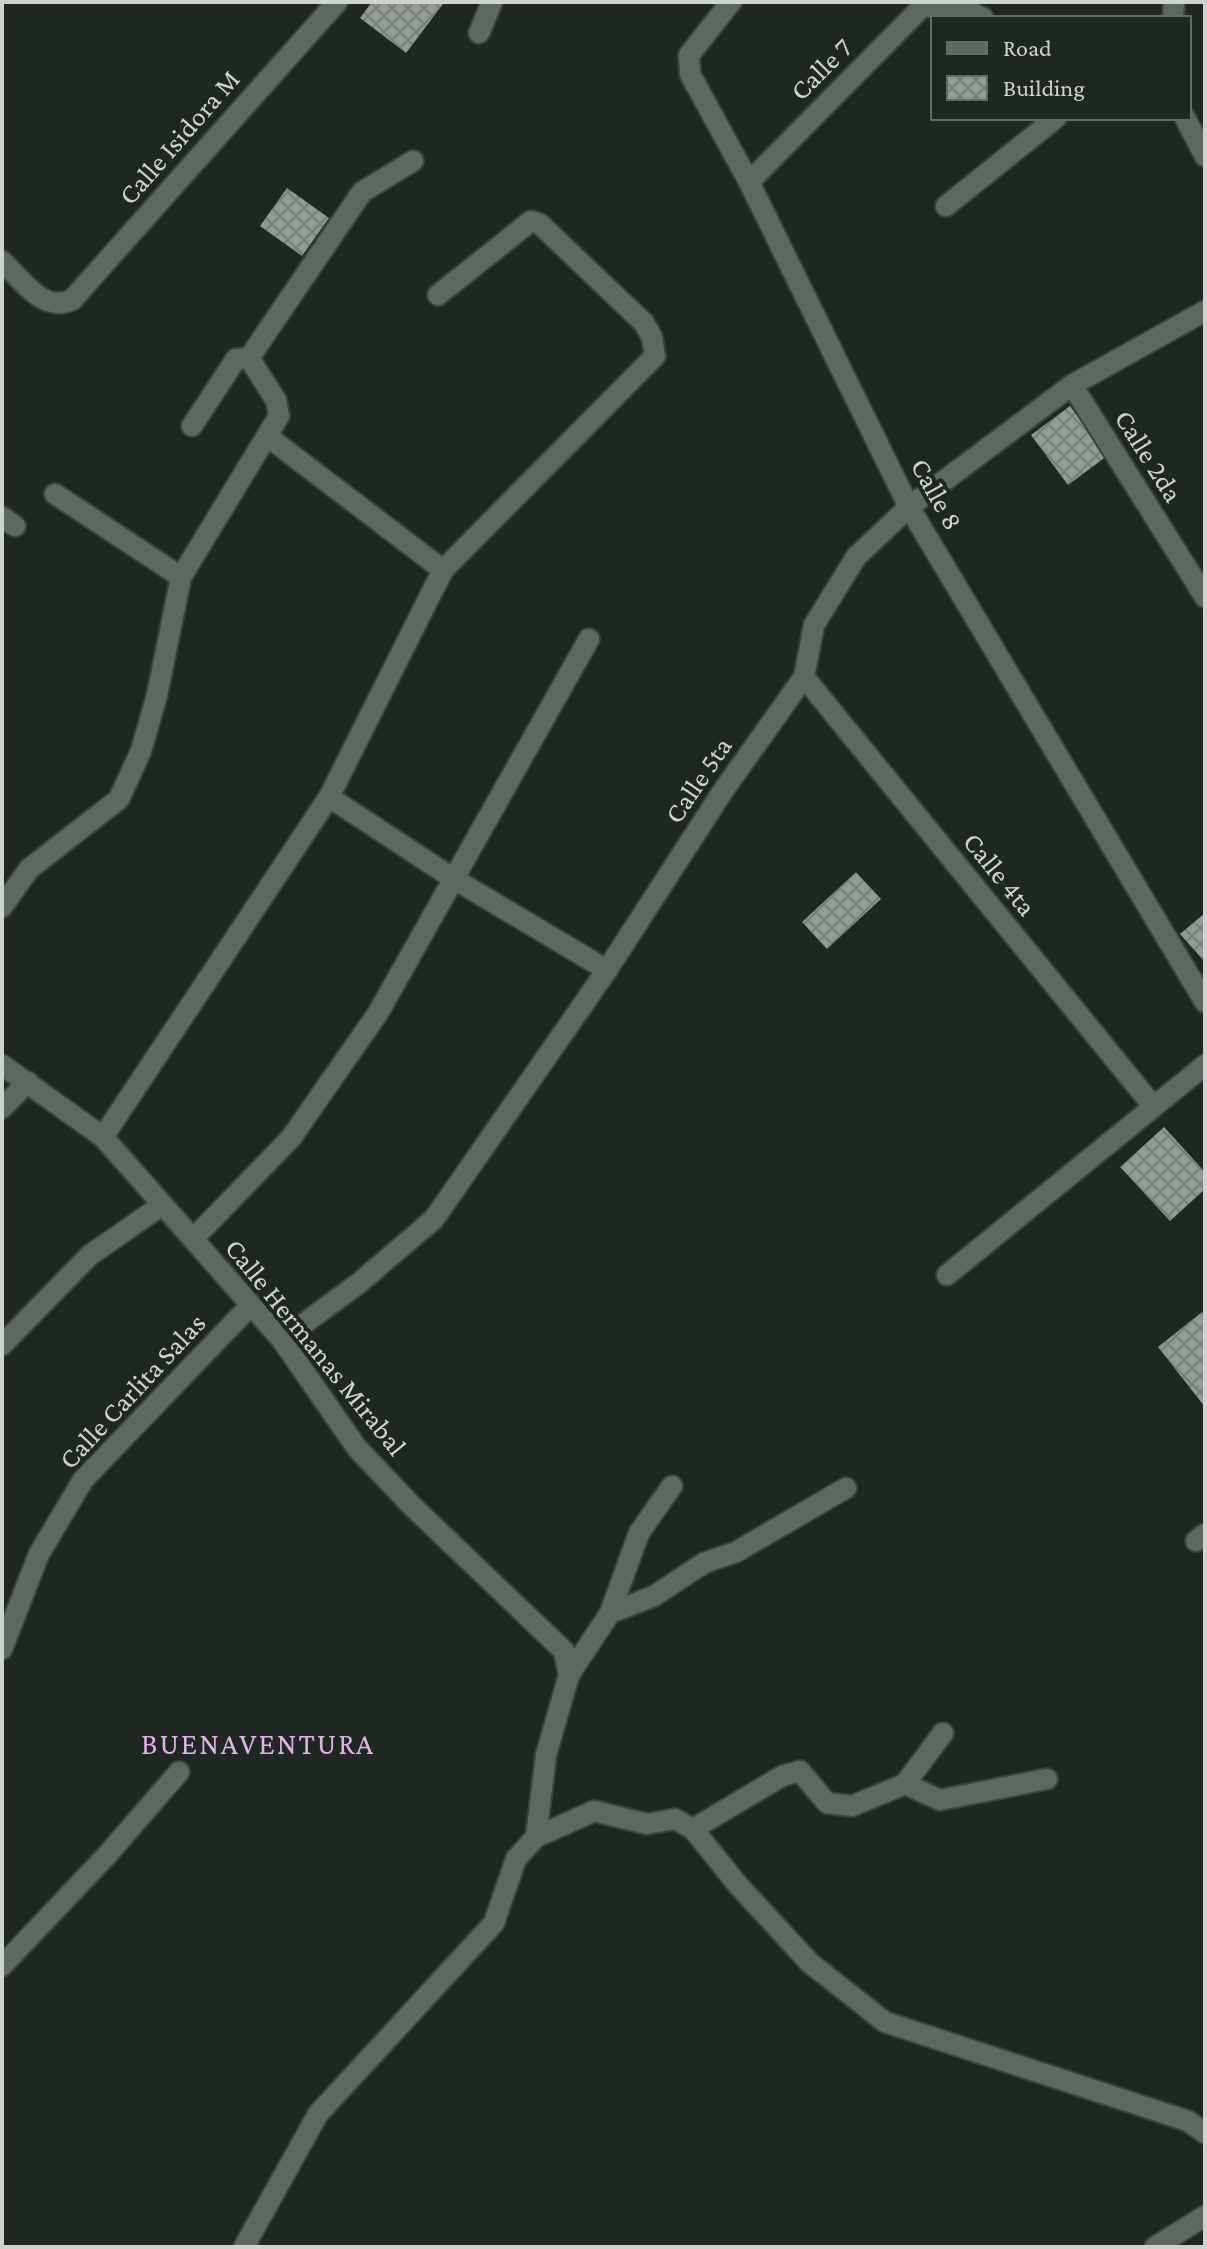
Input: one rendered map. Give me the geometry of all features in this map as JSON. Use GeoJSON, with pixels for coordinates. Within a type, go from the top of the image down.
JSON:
{"type":"FeatureCollection","features":[{"type":"Feature","properties":{"kind":"street","name":"Calle Isidora M"},"geometry":{"type":"LineString","coordinates":[[2,261],[49,305],[72,300],[337,2]]}},
{"type":"Feature","properties":{"kind":"street"},"geometry":{"type":"LineString","coordinates":[[479,33],[492,2]]}},
{"type":"Feature","properties":{"kind":"street","name":"Calle 8"},"geometry":{"type":"LineString","coordinates":[[731,2],[689,55],[690,74],[749,182],[909,507],[1205,1002]]}},
{"type":"Feature","properties":{"kind":"street","name":"Calle 7"},"geometry":{"type":"LineString","coordinates":[[749,182],[923,6],[966,10],[979,16]]}},
{"type":"Feature","properties":{"kind":"street"},"geometry":{"type":"LineString","coordinates":[[946,206],[1054,120]]}},
{"type":"Feature","properties":{"kind":"street"},"geometry":{"type":"LineString","coordinates":[[1186,120],[1205,156]]}},
{"type":"Feature","properties":{"kind":"street"},"geometry":{"type":"LineString","coordinates":[[249,358],[362,192],[413,161]]}},
{"type":"Feature","properties":{"kind":"street"},"geometry":{"type":"LineString","coordinates":[[103,1137],[329,797],[443,570],[655,356],[652,337],[644,323],[540,224],[531,221],[438,295]]}},
{"type":"Feature","properties":{"kind":"street","name":"Calle 5ta"},"geometry":{"type":"LineString","coordinates":[[282,1340],[359,1283],[434,1219],[607,970],[723,791],[804,677],[814,625],[856,557],[909,507],[1072,385],[1205,311]]}},
{"type":"Feature","properties":{"kind":"street"},"geometry":{"type":"LineString","coordinates":[[2,907],[29,869],[119,799],[141,751],[157,695],[181,577],[279,416],[276,400],[249,358]]}},
{"type":"Feature","properties":{"kind":"street"},"geometry":{"type":"LineString","coordinates":[[192,426],[236,359],[249,358]]}},
{"type":"Feature","properties":{"kind":"street","name":"Calle 2da"},"geometry":{"type":"LineString","coordinates":[[1072,385],[1205,597]]}},
{"type":"Feature","properties":{"kind":"street"},"geometry":{"type":"LineString","coordinates":[[267,436],[443,570]]}},
{"type":"Feature","properties":{"kind":"street"},"geometry":{"type":"LineString","coordinates":[[55,494],[181,577]]}},
{"type":"Feature","properties":{"kind":"street"},"geometry":{"type":"LineString","coordinates":[[193,1239],[291,1138],[378,1013],[589,639]]}},
{"type":"Feature","properties":{"kind":"street","name":"Calle 4ta"},"geometry":{"type":"LineString","coordinates":[[804,677],[1153,1106]]}},
{"type":"Feature","properties":{"kind":"street"},"geometry":{"type":"LineString","coordinates":[[329,797],[454,879],[607,970]]}},
{"type":"Feature","properties":{"kind":"street","name":"Calle Hermanas Mirabal"},"geometry":{"type":"LineString","coordinates":[[2,1065],[103,1137],[282,1340],[357,1448],[411,1505],[564,1651],[569,1675]]}},
{"type":"Feature","properties":{"kind":"street"},"geometry":{"type":"LineString","coordinates":[[947,1275],[1205,1065]]}},
{"type":"Feature","properties":{"kind":"street"},"geometry":{"type":"LineString","coordinates":[[2,1108],[28,1082]]}},
{"type":"Feature","properties":{"kind":"street"},"geometry":{"type":"LineString","coordinates":[[2,1345],[90,1255],[162,1205]]}},
{"type":"Feature","properties":{"kind":"street","name":"Calle Carlita Salas"},"geometry":{"type":"LineString","coordinates":[[2,1649],[39,1554],[83,1480],[250,1306]]}},
{"type":"Feature","properties":{"kind":"street"},"geometry":{"type":"LineString","coordinates":[[536,1837],[546,1755],[569,1675],[610,1613],[639,1533],[672,1486]]}},
{"type":"Feature","properties":{"kind":"street"},"geometry":{"type":"LineString","coordinates":[[610,1613],[654,1596],[704,1563],[736,1552],[846,1488]]}},
{"type":"Feature","properties":{"kind":"street"},"geometry":{"type":"LineString","coordinates":[[693,1829],[782,1776],[800,1771],[827,1803],[852,1806],[905,1784],[943,1733]]}},
{"type":"Feature","properties":{"kind":"street"},"geometry":{"type":"LineString","coordinates":[[2,1966],[108,1854],[179,1772]]}},
{"type":"Feature","properties":{"kind":"street"},"geometry":{"type":"LineString","coordinates":[[905,1784],[940,1800],[1047,1779]]}},
{"type":"Feature","properties":{"kind":"street"},"geometry":{"type":"LineString","coordinates":[[244,2247],[318,2114],[494,1923],[516,1859],[536,1837],[594,1811],[647,1824],[675,1819],[693,1829],[738,1885],[810,1963],[885,2022],[1188,2121],[1205,2133]]}},
{"type":"Feature","properties":{"kind":"street"},"geometry":{"type":"LineString","coordinates":[[1155,2247],[1205,2216]]}},
{"type":"Feature","properties":{"kind":"building"},"geometry":{"type":"Polygon","coordinates":[[[372,2],[443,4],[406,53],[360,18],[372,2]]]}},
{"type":"Feature","properties":{"kind":"building"},"geometry":{"type":"Polygon","coordinates":[[[287,188],[329,218],[302,256],[260,226],[287,188]]]}},
{"type":"Feature","properties":{"kind":"building"},"geometry":{"type":"Polygon","coordinates":[[[1070,406],[1107,456],[1068,485],[1031,435],[1070,406]]]}},
{"type":"Feature","properties":{"kind":"building"},"geometry":{"type":"Polygon","coordinates":[[[856,872],[881,899],[827,949],[802,922],[856,872]]]}},
{"type":"Feature","properties":{"kind":"building"},"geometry":{"type":"Polygon","coordinates":[[[1205,913],[1205,962],[1180,934],[1205,913]]]}},
{"type":"Feature","properties":{"kind":"building"},"geometry":{"type":"Polygon","coordinates":[[[1164,1127],[1205,1172],[1205,1189],[1170,1221],[1120,1167],[1164,1127]]]}},
{"type":"Feature","properties":{"kind":"building"},"geometry":{"type":"Polygon","coordinates":[[[1202,1312],[1205,1316],[1205,1407],[1158,1347],[1202,1312]]]}},
{"type":"Feature","properties":{"kind":"district","name":"BUENAVENTURA"},"geometry":{"type":"Point","coordinates":[258,1743]}}]}
